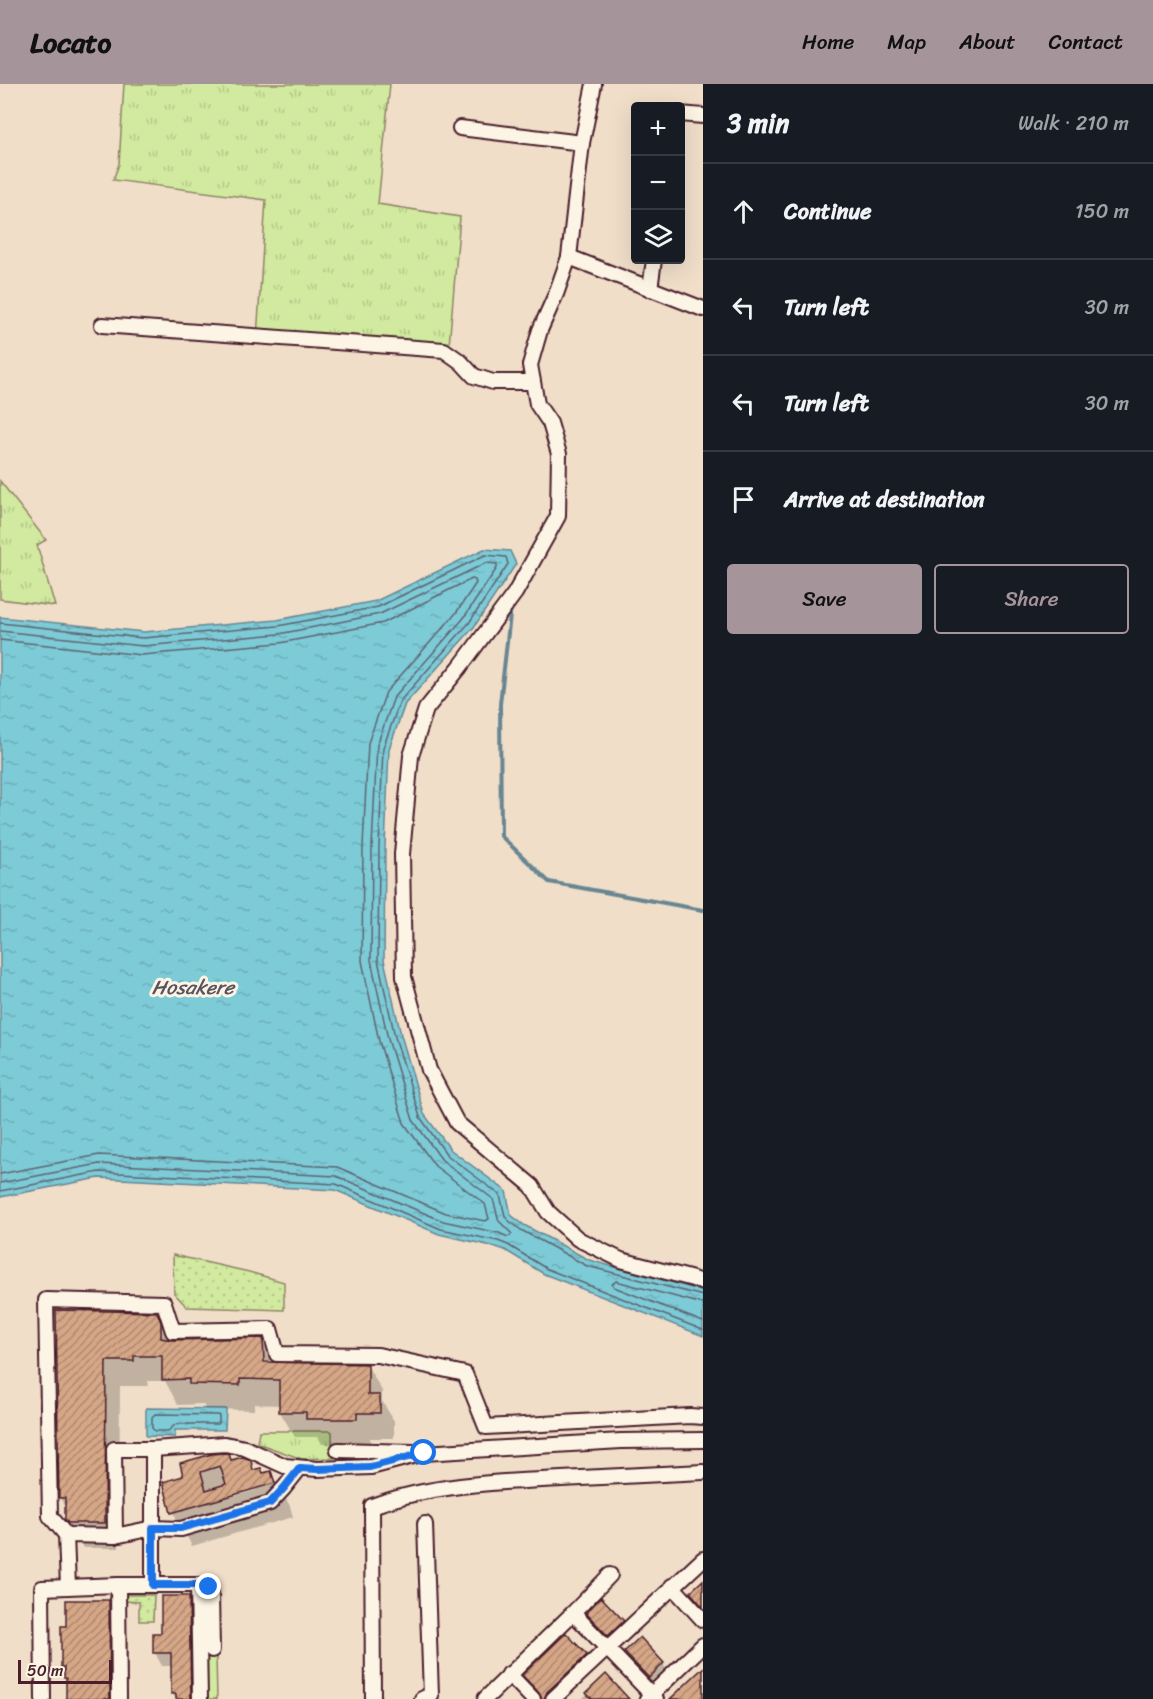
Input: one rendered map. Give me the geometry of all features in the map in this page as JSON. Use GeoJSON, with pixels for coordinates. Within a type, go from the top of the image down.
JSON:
{"type":"FeatureCollection","features":[{"type":"Feature","properties":{"kind":"street"},"geometry":{"type":"LineString","coordinates":[[594,84],[582,143],[569,257],[540,330],[530,365],[537,404],[550,423],[559,454],[558,516],[515,593],[426,709],[411,756],[402,854],[404,976],[429,1070],[457,1123],[532,1186],[548,1212],[578,1239],[621,1260],[703,1283]]}},
{"type":"Feature","properties":{"kind":"street"},"geometry":{"type":"LineString","coordinates":[[685,114],[703,116]]}},
{"type":"Feature","properties":{"kind":"street"},"geometry":{"type":"LineString","coordinates":[[460,128],[582,143]]}},
{"type":"Feature","properties":{"kind":"street"},"geometry":{"type":"LineString","coordinates":[[569,257],[703,309]]}},
{"type":"Feature","properties":{"kind":"street"},"geometry":{"type":"LineString","coordinates":[[650,289],[653,264]]}},
{"type":"Feature","properties":{"kind":"street"},"geometry":{"type":"LineString","coordinates":[[102,325],[444,350],[461,362],[474,376],[493,382],[533,382]]}},
{"type":"Feature","properties":{"kind":"street"},"geometry":{"type":"LineString","coordinates":[[68,1587],[66,1535],[50,1516],[46,1299],[164,1303],[173,1331],[270,1329],[277,1354],[378,1355],[465,1374],[486,1427],[697,1416],[698,1440],[621,1441],[424,1453],[391,1450],[338,1450]]}},
{"type":"Feature","properties":{"kind":"street"},"geometry":{"type":"LineString","coordinates":[[116,1536],[114,1449],[225,1444],[245,1448],[285,1467],[317,1469],[370,1467],[424,1453]]}},
{"type":"Feature","properties":{"kind":"street"},"geometry":{"type":"LineString","coordinates":[[153,1449],[153,1585]]}},
{"type":"Feature","properties":{"kind":"street"},"geometry":{"type":"LineString","coordinates":[[66,1535],[116,1536],[153,1528],[181,1528],[270,1503],[300,1468]]}},
{"type":"Feature","properties":{"kind":"street"},"geometry":{"type":"LineString","coordinates":[[373,1699],[372,1506],[397,1497],[501,1481],[635,1477],[703,1472]]}},
{"type":"Feature","properties":{"kind":"street"},"geometry":{"type":"LineString","coordinates":[[422,1699],[431,1695],[424,1524]]}},
{"type":"Feature","properties":{"kind":"street"},"geometry":{"type":"LineString","coordinates":[[554,1699],[703,1558]]}},
{"type":"Feature","properties":{"kind":"street"},"geometry":{"type":"LineString","coordinates":[[485,1699],[610,1575]]}},
{"type":"Feature","properties":{"kind":"street"},"geometry":{"type":"LineString","coordinates":[[118,1585],[119,1699]]}},
{"type":"Feature","properties":{"kind":"street"},"geometry":{"type":"LineString","coordinates":[[43,1699],[42,1588],[118,1585],[209,1587],[212,1650]]}},
{"type":"Feature","properties":{"kind":"street"},"geometry":{"type":"LineString","coordinates":[[198,1585],[200,1699]]}},
{"type":"Feature","properties":{"kind":"street"},"geometry":{"type":"LineString","coordinates":[[672,1586],[703,1620]]}},
{"type":"Feature","properties":{"kind":"street"},"geometry":{"type":"LineString","coordinates":[[573,1613],[652,1698],[703,1645]]}},
{"type":"Feature","properties":{"kind":"street"},"geometry":{"type":"LineString","coordinates":[[509,1674],[533,1699]]}},
{"type":"Feature","properties":{"kind":"green space"},"geometry":{"type":"Polygon","coordinates":[[[124,84],[390,84],[378,204],[460,217],[449,346],[257,338],[266,200],[113,180],[119,164],[124,84]]]}},
{"type":"Feature","properties":{"kind":"green space"},"geometry":{"type":"Polygon","coordinates":[[[0,481],[46,540],[37,545],[55,606],[0,599],[0,481]]]}},
{"type":"Feature","properties":{"kind":"green space"},"geometry":{"type":"Polygon","coordinates":[[[173,1255],[284,1282],[284,1310],[187,1307],[174,1293],[173,1255]]]}},
{"type":"Feature","properties":{"kind":"green space"},"geometry":{"type":"Polygon","coordinates":[[[259,1431],[331,1431],[333,1458],[302,1459],[257,1443],[259,1431]]]}},
{"type":"Feature","properties":{"kind":"green space"},"geometry":{"type":"Polygon","coordinates":[[[123,1595],[154,1595],[153,1621],[139,1621],[139,1602],[123,1601],[123,1595]]]}},
{"type":"Feature","properties":{"kind":"green space"},"geometry":{"type":"Polygon","coordinates":[[[207,1654],[216,1654],[217,1699],[207,1699],[207,1654]]]}},
{"type":"Feature","properties":{"kind":"water","name":"Hosakere"},"geometry":{"type":"Polygon","coordinates":[[[484,549],[510,551],[516,564],[474,627],[405,704],[389,749],[384,960],[401,1035],[424,1114],[451,1150],[506,1191],[511,1215],[524,1225],[589,1260],[703,1291],[703,1336],[544,1274],[505,1250],[439,1234],[335,1190],[99,1178],[0,1197],[0,617],[144,632],[277,620],[376,601],[484,549]]]}},
{"type":"Feature","properties":{"kind":"water"},"geometry":{"type":"Polygon","coordinates":[[[146,1408],[226,1409],[225,1430],[175,1430],[175,1437],[146,1436],[146,1408]]]}},
{"type":"Feature","properties":{"kind":"building"},"geometry":{"type":"Polygon","coordinates":[[[56,1310],[157,1312],[161,1322],[161,1338],[172,1340],[263,1338],[264,1362],[368,1364],[368,1395],[380,1395],[380,1413],[357,1413],[357,1419],[306,1419],[306,1412],[279,1412],[279,1380],[240,1379],[240,1385],[189,1384],[189,1379],[162,1380],[162,1356],[134,1356],[134,1361],[106,1361],[105,1523],[68,1523],[65,1519],[65,1498],[59,1498],[56,1310]]]}},
{"type":"Feature","properties":{"kind":"building"},"geometry":{"type":"Polygon","coordinates":[[[212,1454],[229,1454],[231,1460],[243,1457],[251,1460],[253,1470],[261,1468],[263,1473],[271,1471],[275,1483],[171,1513],[163,1482],[183,1476],[180,1463],[212,1454]],[[220,1466],[201,1472],[206,1490],[226,1484],[220,1466]]]}},
{"type":"Feature","properties":{"kind":"building"},"geometry":{"type":"Polygon","coordinates":[[[703,1580],[703,1607],[690,1592],[703,1580]]]}},
{"type":"Feature","properties":{"kind":"building"},"geometry":{"type":"Polygon","coordinates":[[[161,1596],[189,1596],[191,1699],[176,1699],[176,1694],[171,1694],[171,1653],[153,1653],[153,1633],[161,1633],[161,1596]]]}},
{"type":"Feature","properties":{"kind":"building"},"geometry":{"type":"Polygon","coordinates":[[[601,1597],[624,1621],[608,1636],[586,1613],[601,1597]]]}},
{"type":"Feature","properties":{"kind":"building"},"geometry":{"type":"Polygon","coordinates":[[[66,1600],[109,1600],[110,1699],[66,1699],[66,1678],[64,1678],[64,1667],[61,1667],[61,1626],[66,1626],[66,1600]]]}},
{"type":"Feature","properties":{"kind":"building"},"geometry":{"type":"Polygon","coordinates":[[[566,1633],[587,1655],[542,1699],[522,1675],[566,1633]]]}},
{"type":"Feature","properties":{"kind":"building"},"geometry":{"type":"Polygon","coordinates":[[[640,1637],[664,1663],[649,1678],[624,1652],[640,1637]]]}},
{"type":"Feature","properties":{"kind":"building"},"geometry":{"type":"Polygon","coordinates":[[[703,1668],[703,1699],[670,1699],[691,1679],[703,1668]]]}},
{"type":"Feature","properties":{"kind":"building"},"geometry":{"type":"Polygon","coordinates":[[[606,1674],[629,1699],[592,1699],[586,1693],[606,1674]]]}},
{"type":"Feature","properties":{"kind":"waterway"},"geometry":{"type":"LineString","coordinates":[[511,606],[500,704],[501,836],[549,882],[703,910]]}},
{"type":"Feature","properties":{"kind":"route"},"geometry":{"type":"LineString","coordinates":[[209,1587],[153,1585],[153,1528],[181,1528],[270,1503],[300,1468],[370,1467],[424,1453]]}}]}
